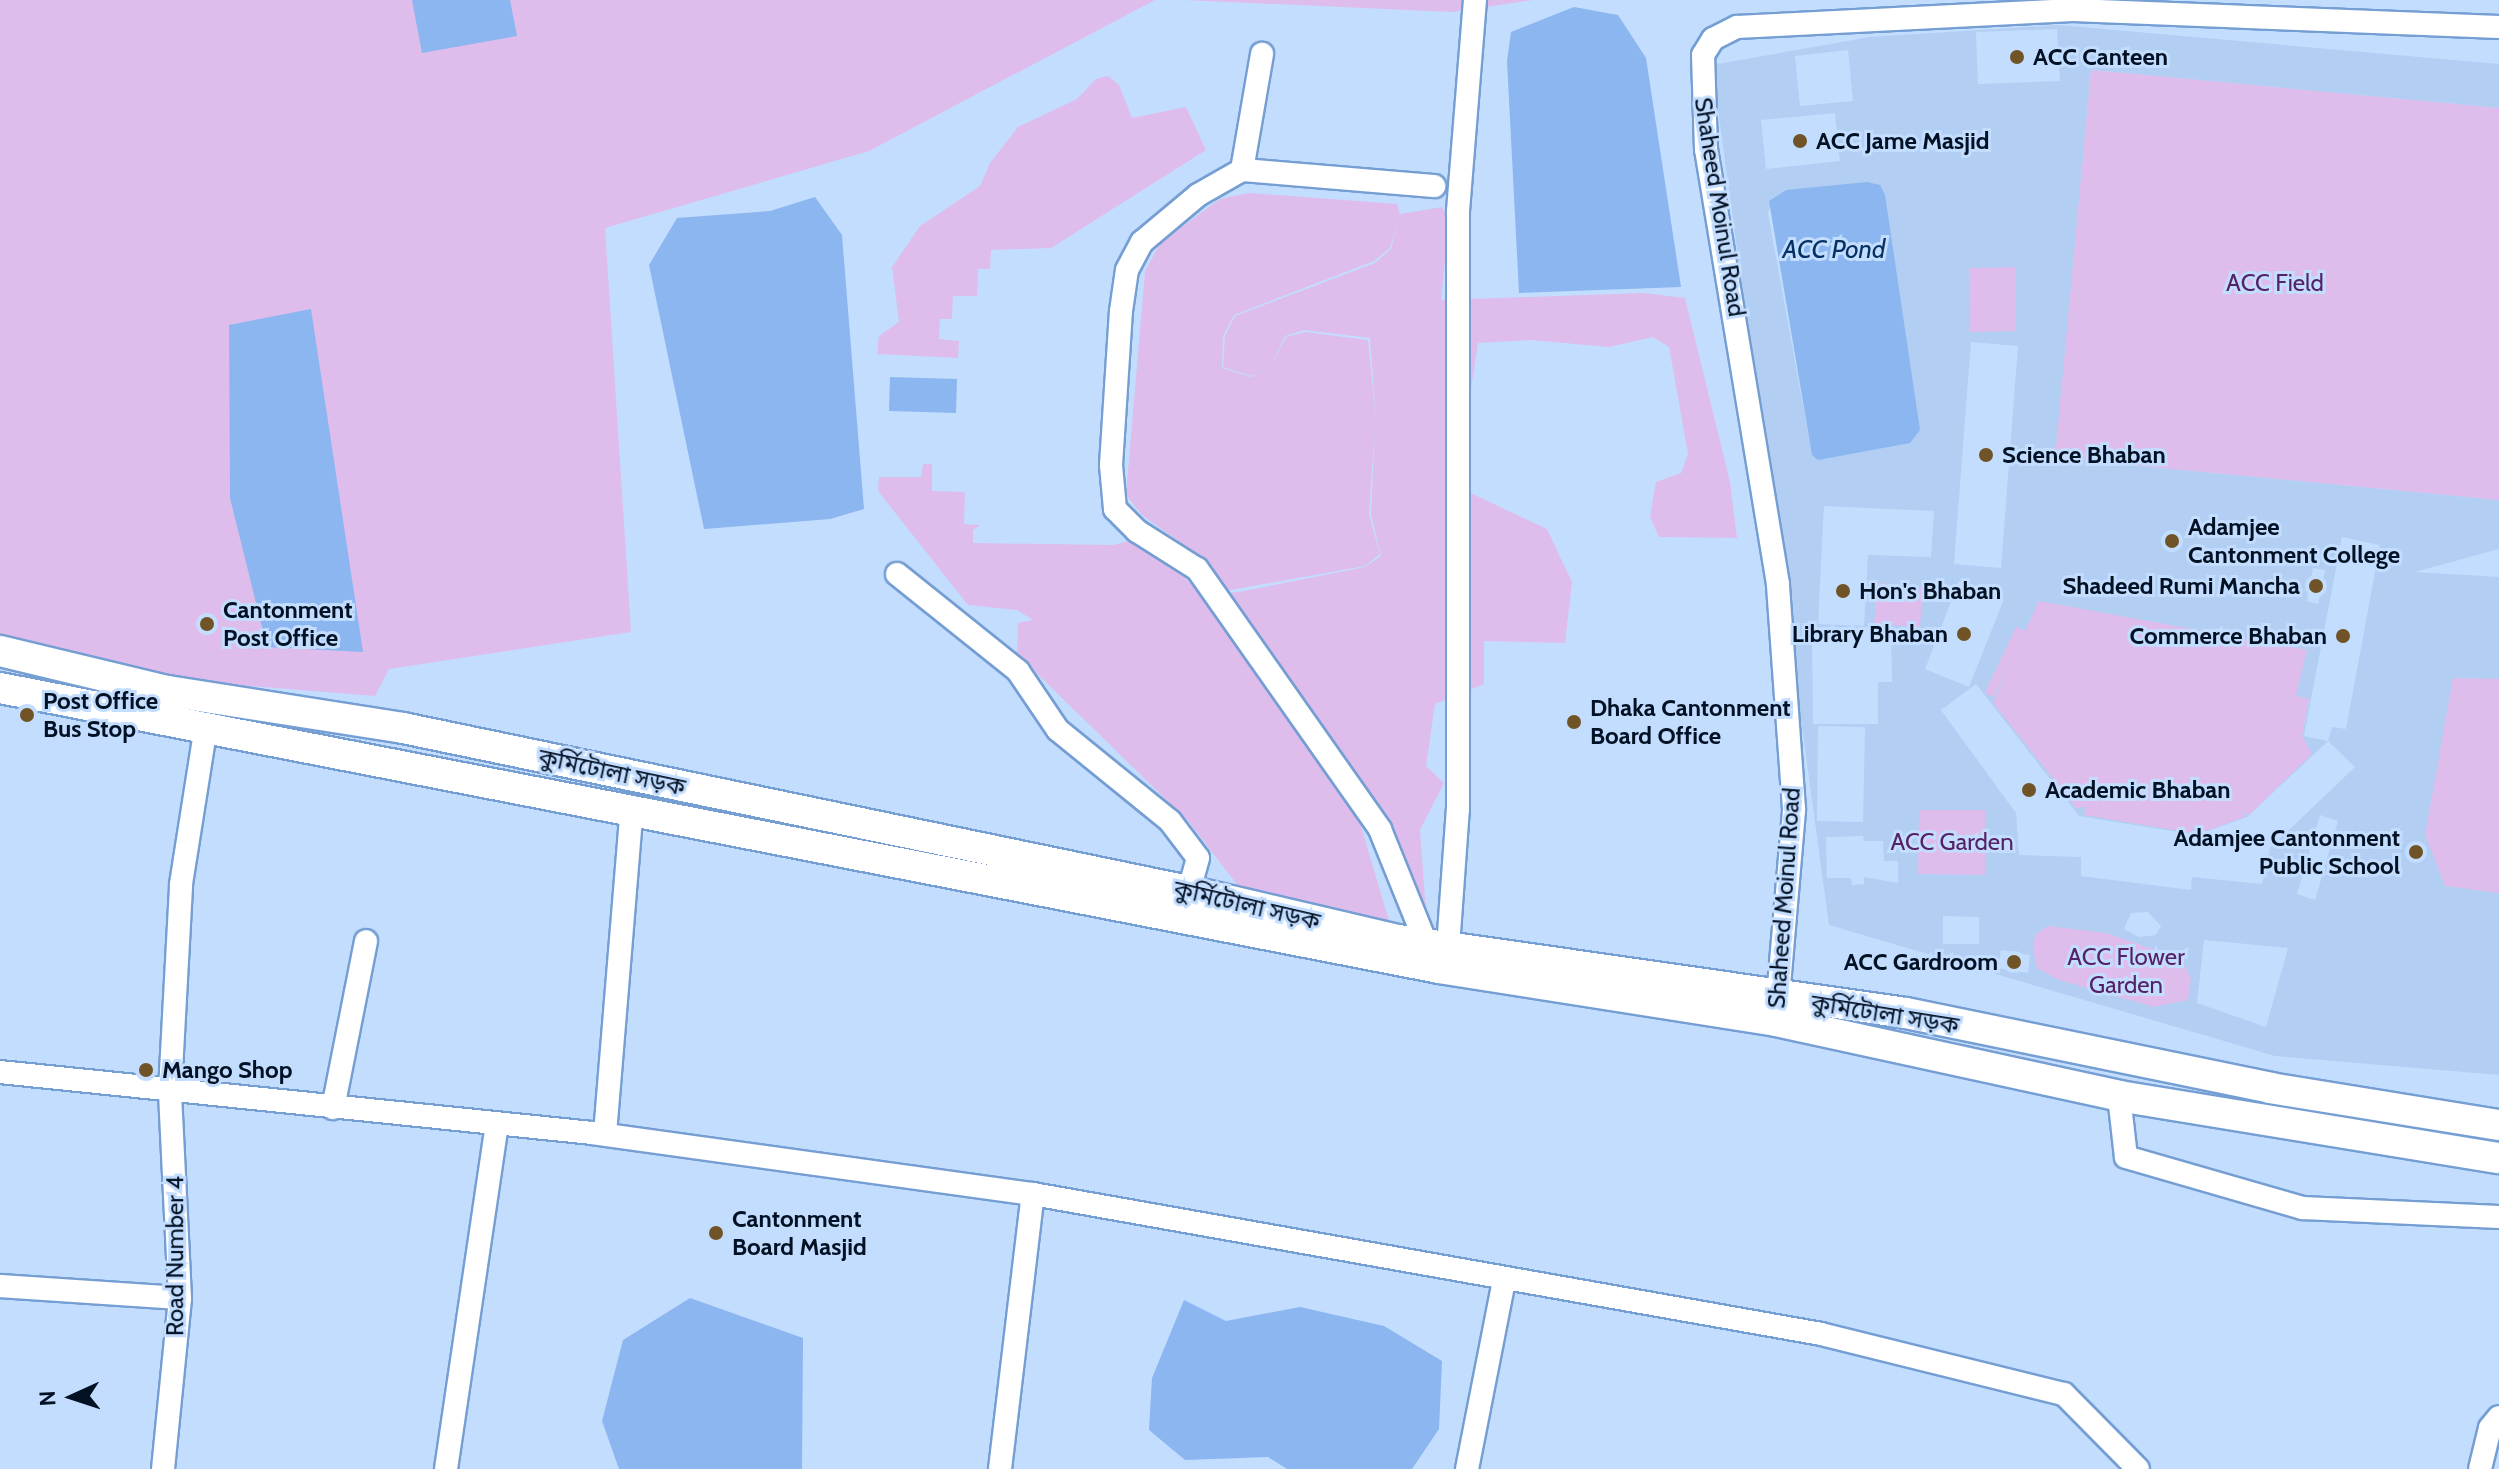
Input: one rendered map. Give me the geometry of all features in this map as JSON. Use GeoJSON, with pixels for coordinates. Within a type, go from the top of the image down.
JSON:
{"type":"FeatureCollection","features":[{"type":"Feature","properties":{"kind":"main road","name":"কুর্মিটোলা সড়ক"},"geometry":{"type":"LineString","coordinates":[[0,651],[167,691],[403,728],[1186,904]]}},
{"type":"Feature","properties":{"kind":"main road","name":"কুর্মিটোলা সড়ক"},"geometry":{"type":"LineString","coordinates":[[0,688],[632,809],[1186,904],[1437,953],[1777,1008],[2119,1096],[2499,1158]]}},
{"type":"Feature","properties":{"kind":"main road","name":"কুর্মিটোলা সড়ক"},"geometry":{"type":"LineString","coordinates":[[1777,1008],[1906,1013],[2270,1088],[2499,1125]]}},
{"type":"Feature","properties":{"kind":"street"},"geometry":{"type":"LineString","coordinates":[[1437,953],[1458,809],[1458,211],[1475,0]]}},
{"type":"Feature","properties":{"kind":"street","name":"Shaheed Moinul Road"},"geometry":{"type":"LineString","coordinates":[[1777,1008],[1794,809],[1778,584],[1706,150],[1703,55],[1713,39],[1737,27],[2073,5],[2499,27]]}},
{"type":"Feature","properties":{"kind":"street"},"geometry":{"type":"LineString","coordinates":[[1242,170],[1262,54]]}},
{"type":"Feature","properties":{"kind":"street"},"geometry":{"type":"LineString","coordinates":[[1434,186],[1242,170],[1198,195],[1142,242],[1127,270],[1111,465],[1115,509],[1137,531],[1197,569],[1380,829],[1437,953]]}},
{"type":"Feature","properties":{"kind":"street"},"geometry":{"type":"LineString","coordinates":[[897,574],[1018,671],[1058,730],[1170,821],[1198,858],[1186,904]]}},
{"type":"Feature","properties":{"kind":"street","name":"Road Number 4"},"geometry":{"type":"LineString","coordinates":[[163,1469],[180,1298],[170,1090],[181,884],[206,727]]}},
{"type":"Feature","properties":{"kind":"street"},"geometry":{"type":"LineString","coordinates":[[605,1134],[632,809]]}},
{"type":"Feature","properties":{"kind":"street"},"geometry":{"type":"LineString","coordinates":[[333,1108],[366,941]]}},
{"type":"Feature","properties":{"kind":"street"},"geometry":{"type":"LineString","coordinates":[[0,1072],[605,1134],[1033,1194],[1504,1281],[1821,1334],[2064,1394],[2138,1469]]}},
{"type":"Feature","properties":{"kind":"street"},"geometry":{"type":"LineString","coordinates":[[2119,1096],[2126,1157],[2303,1208],[2499,1217]]}},
{"type":"Feature","properties":{"kind":"street"},"geometry":{"type":"LineString","coordinates":[[446,1469],[497,1124]]}},
{"type":"Feature","properties":{"kind":"street"},"geometry":{"type":"LineString","coordinates":[[1000,1469],[1033,1194]]}},
{"type":"Feature","properties":{"kind":"street"},"geometry":{"type":"LineString","coordinates":[[1467,1469],[1504,1281]]}},
{"type":"Feature","properties":{"kind":"street"},"geometry":{"type":"LineString","coordinates":[[0,1286],[180,1298]]}},
{"type":"Feature","properties":{"kind":"street"},"geometry":{"type":"LineString","coordinates":[[2480,1469],[2490,1428],[2499,1417]]}},
{"type":"Feature","properties":{"kind":"shaded area","name":"Adamjee Cantonment College"},"geometry":{"type":"Polygon","coordinates":[[[2058,25],[2499,64],[2499,108],[2091,70],[2056,458],[2499,500],[2499,549],[2415,572],[2499,577],[2499,1075],[2275,1056],[1829,925],[1712,65],[1870,37],[2058,25]],[[2057,29],[1976,32],[1978,84],[2060,81],[2057,29]],[[1848,50],[1795,56],[1800,106],[1853,101],[1848,50]],[[1835,113],[1761,120],[1766,169],[1840,161],[1835,113]],[[1774,196],[1768,213],[1812,455],[1774,196]],[[1971,342],[1954,564],[2001,568],[2018,346],[1971,342]],[[1824,506],[1818,624],[1864,626],[1868,555],[1931,557],[1934,511],[1824,506]],[[2342,537],[2304,736],[2328,741],[2332,727],[2346,729],[2380,545],[2342,537]],[[2313,568],[2307,601],[2318,604],[2325,570],[2313,568]],[[1959,581],[1925,669],[1969,687],[2004,599],[1959,581]],[[2038,605],[1996,697],[2082,804],[2302,736],[2309,700],[2265,689],[2038,605]],[[1891,629],[1812,630],[1813,724],[1878,724],[1878,682],[1892,682],[1891,629]],[[1976,684],[1941,710],[2016,813],[2019,855],[2081,857],[2081,876],[2191,890],[2192,877],[2262,884],[2270,848],[2355,767],[2328,741],[2247,817],[2197,835],[2079,816],[1976,684]],[[1997,699],[1993,703],[2078,808],[1997,699]],[[1818,726],[1817,821],[1863,822],[1865,727],[1818,726]],[[2320,815],[2297,894],[2315,900],[2338,821],[2320,815]],[[1863,836],[1826,837],[1827,878],[1851,878],[1852,885],[1864,884],[1864,877],[1898,883],[1898,861],[1884,861],[1883,841],[1864,841],[1863,836]],[[2148,912],[2131,913],[2124,929],[2139,937],[2156,935],[2161,926],[2148,912]],[[1943,916],[1943,944],[1979,944],[1979,917],[1943,916]],[[2106,933],[2191,978],[2181,959],[2106,933]],[[2204,940],[2197,1003],[2266,1027],[2288,948],[2204,940]],[[2001,950],[1998,968],[2028,973],[2030,955],[2001,950]]]}},
{"type":"Feature","properties":{"kind":"green space"},"geometry":{"type":"Polygon","coordinates":[[[0,0],[1155,0],[869,151],[605,228],[631,632],[389,669],[375,696],[151,678],[0,634],[0,0]]]}},
{"type":"Feature","properties":{"kind":"green space"},"geometry":{"type":"Polygon","coordinates":[[[1184,0],[1533,0],[1452,12],[1184,0]]]}},
{"type":"Feature","properties":{"kind":"green space","name":"ACC Field"},"geometry":{"type":"Polygon","coordinates":[[[2091,70],[2499,108],[2499,500],[2055,458],[2091,70]]]}},
{"type":"Feature","properties":{"kind":"green space"},"geometry":{"type":"Polygon","coordinates":[[[1108,76],[1119,85],[1132,118],[1186,107],[1206,150],[1051,248],[991,250],[990,269],[978,269],[977,296],[953,296],[952,319],[940,319],[939,339],[959,341],[958,358],[877,354],[879,336],[899,322],[892,267],[920,226],[980,186],[990,163],[1018,127],[1077,99],[1096,79],[1108,76]]]}},
{"type":"Feature","properties":{"kind":"green space"},"geometry":{"type":"Polygon","coordinates":[[[1249,193],[1397,204],[1400,214],[1442,207],[1449,221],[1441,300],[1644,293],[1685,298],[1730,482],[1737,538],[1659,537],[1650,517],[1656,482],[1681,473],[1688,454],[1669,347],[1653,337],[1609,347],[1530,340],[1478,343],[1464,434],[1464,490],[1547,529],[1572,582],[1565,643],[1484,641],[1484,684],[1435,704],[1426,766],[1444,783],[1420,830],[1426,912],[1371,794],[1363,795],[1355,806],[1392,931],[1242,891],[1189,822],[1017,654],[1018,623],[1033,620],[1017,610],[968,605],[878,491],[879,477],[921,477],[923,464],[932,464],[932,491],[965,492],[964,524],[980,525],[973,530],[973,543],[1113,545],[1137,539],[1177,569],[1201,595],[1239,592],[1365,567],[1381,556],[1371,515],[1375,426],[1369,515],[1380,554],[1365,566],[1225,591],[1184,545],[1142,515],[1126,495],[1145,271],[1161,242],[1220,199],[1249,193]],[[1398,220],[1390,248],[1374,261],[1234,315],[1223,336],[1222,368],[1251,377],[1265,370],[1251,376],[1223,367],[1225,336],[1235,316],[1375,263],[1391,249],[1398,220]],[[1304,330],[1285,336],[1270,368],[1286,337],[1305,332],[1368,340],[1376,419],[1370,338],[1304,330]]]}},
{"type":"Feature","properties":{"kind":"green space"},"geometry":{"type":"Polygon","coordinates":[[[2015,267],[2016,331],[1970,332],[1969,268],[2015,267]]]}},
{"type":"Feature","properties":{"kind":"green space"},"geometry":{"type":"Polygon","coordinates":[[[1877,583],[1923,587],[1920,627],[1874,624],[1877,583]]]}},
{"type":"Feature","properties":{"kind":"green space"},"geometry":{"type":"Polygon","coordinates":[[[2039,601],[2307,650],[2296,696],[2309,699],[2302,736],[2312,754],[2248,816],[2242,810],[2244,817],[2198,834],[2194,825],[2192,833],[2084,815],[2086,806],[2077,809],[1993,703],[2010,665],[1994,697],[1985,693],[2016,627],[2025,631],[2039,601]]]}},
{"type":"Feature","properties":{"kind":"green space"},"geometry":{"type":"Polygon","coordinates":[[[2453,678],[2499,679],[2499,893],[2445,886],[2425,835],[2453,678]]]}},
{"type":"Feature","properties":{"kind":"green space","name":"ACC Garden"},"geometry":{"type":"Polygon","coordinates":[[[1919,810],[1985,810],[1985,875],[1918,874],[1919,810]]]}},
{"type":"Feature","properties":{"kind":"green space","name":"ACC Flower Garden"},"geometry":{"type":"Polygon","coordinates":[[[2048,926],[2106,933],[2181,959],[2191,978],[2188,1000],[2154,1007],[2059,980],[2037,968],[2033,949],[2035,935],[2048,926]]]}},
{"type":"Feature","properties":{"kind":"water"},"geometry":{"type":"Polygon","coordinates":[[[412,0],[510,0],[517,36],[422,53],[412,0]]]}},
{"type":"Feature","properties":{"kind":"water"},"geometry":{"type":"Polygon","coordinates":[[[1574,7],[1618,15],[1646,58],[1681,287],[1519,293],[1507,61],[1511,32],[1574,7]]]}},
{"type":"Feature","properties":{"kind":"water","name":"ACC Pond"},"geometry":{"type":"Polygon","coordinates":[[[1867,182],[1880,185],[1885,195],[1920,430],[1910,443],[1818,460],[1812,455],[1769,201],[1786,190],[1867,182]]]}},
{"type":"Feature","properties":{"kind":"water"},"geometry":{"type":"Polygon","coordinates":[[[815,197],[842,235],[864,509],[830,519],[704,529],[649,265],[677,218],[770,211],[815,197]]]}},
{"type":"Feature","properties":{"kind":"water"},"geometry":{"type":"Polygon","coordinates":[[[311,309],[363,652],[267,647],[230,498],[229,325],[311,309]]]}},
{"type":"Feature","properties":{"kind":"water"},"geometry":{"type":"Polygon","coordinates":[[[890,377],[957,379],[956,413],[889,411],[890,377]]]}},
{"type":"Feature","properties":{"kind":"water"},"geometry":{"type":"Polygon","coordinates":[[[690,1298],[803,1338],[802,1469],[619,1469],[602,1421],[623,1340],[690,1298]]]}},
{"type":"Feature","properties":{"kind":"water"},"geometry":{"type":"Polygon","coordinates":[[[1184,1300],[1226,1321],[1300,1307],[1384,1326],[1442,1361],[1439,1429],[1412,1469],[1287,1469],[1268,1457],[1185,1460],[1149,1430],[1152,1378],[1184,1300]]]}},
{"type":"Feature","properties":{"kind":"place","name":"ACC Canteen"},"geometry":{"type":"Point","coordinates":[2017,57]}},
{"type":"Feature","properties":{"kind":"place","name":"ACC Jame Masjid"},"geometry":{"type":"Point","coordinates":[1800,141]}},
{"type":"Feature","properties":{"kind":"place","name":"Science Bhaban"},"geometry":{"type":"Point","coordinates":[1986,455]}},
{"type":"Feature","properties":{"kind":"place","name":"Adamjee Cantonment College"},"geometry":{"type":"Point","coordinates":[2172,541]}},
{"type":"Feature","properties":{"kind":"place","name":"Shadeed Rumi Mancha"},"geometry":{"type":"Point","coordinates":[2316,586]}},
{"type":"Feature","properties":{"kind":"place","name":"Hon's Bhaban"},"geometry":{"type":"Point","coordinates":[1843,591]}},
{"type":"Feature","properties":{"kind":"place","name":"Cantonment Post Office"},"geometry":{"type":"Point","coordinates":[207,624]}},
{"type":"Feature","properties":{"kind":"place","name":"Library Bhaban"},"geometry":{"type":"Point","coordinates":[1964,634]}},
{"type":"Feature","properties":{"kind":"place","name":"Commerce Bhaban"},"geometry":{"type":"Point","coordinates":[2343,636]}},
{"type":"Feature","properties":{"kind":"place","name":"Post Office Bus Stop"},"geometry":{"type":"Point","coordinates":[27,715]}},
{"type":"Feature","properties":{"kind":"place","name":"Dhaka Cantonment Board Office"},"geometry":{"type":"Point","coordinates":[1574,722]}},
{"type":"Feature","properties":{"kind":"place","name":"Academic Bhaban"},"geometry":{"type":"Point","coordinates":[2029,790]}},
{"type":"Feature","properties":{"kind":"place","name":"Adamjee Cantonment Public School"},"geometry":{"type":"Point","coordinates":[2416,852]}},
{"type":"Feature","properties":{"kind":"place","name":"ACC Gardroom"},"geometry":{"type":"Point","coordinates":[2014,962]}},
{"type":"Feature","properties":{"kind":"place","name":"Mango Shop"},"geometry":{"type":"Point","coordinates":[146,1070]}},
{"type":"Feature","properties":{"kind":"place","name":"Cantonment Board Masjid"},"geometry":{"type":"Point","coordinates":[716,1233]}}]}
